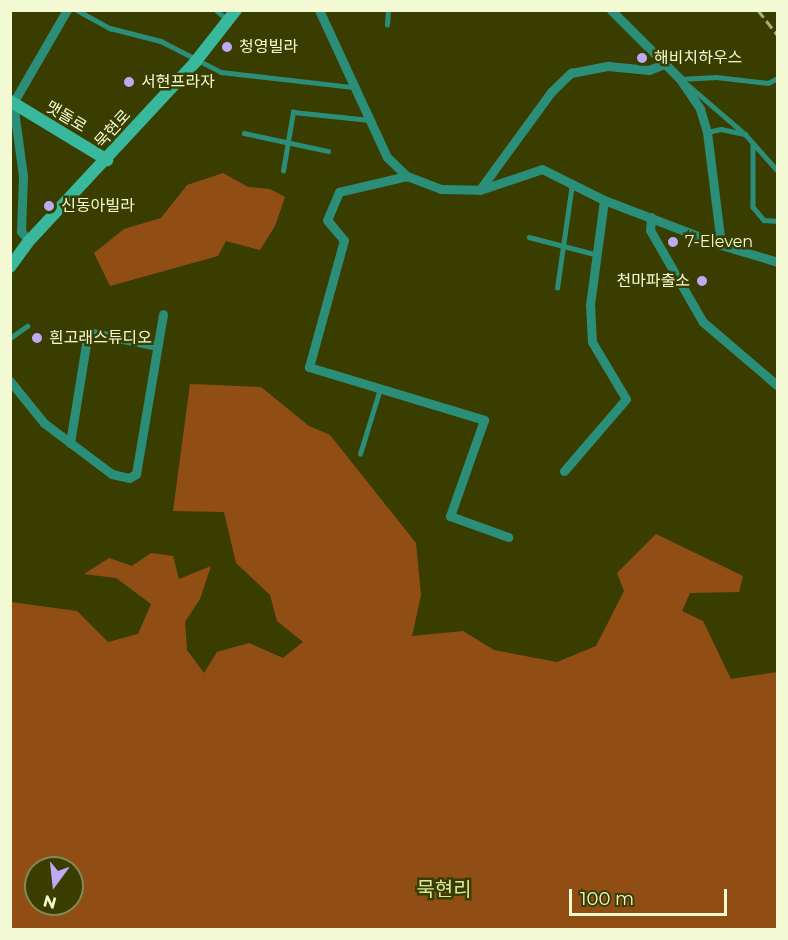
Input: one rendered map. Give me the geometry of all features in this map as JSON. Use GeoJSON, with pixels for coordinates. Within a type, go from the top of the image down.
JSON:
{"type":"FeatureCollection","features":[{"type":"Feature","properties":{"kind":"street"},"geometry":{"type":"LineString","coordinates":[[30,241],[21,231],[23,176],[12,102],[67,10]]}},
{"type":"Feature","properties":{"kind":"street"},"geometry":{"type":"LineString","coordinates":[[319,10],[387,157],[407,176],[441,189],[480,190],[542,169],[573,181],[604,200],[721,245],[777,262]]}},
{"type":"Feature","properties":{"kind":"street"},"geometry":{"type":"LineString","coordinates":[[611,10],[680,79],[700,109],[707,132],[721,245]]}},
{"type":"Feature","properties":{"kind":"street","name":"묵현로"},"geometry":{"type":"LineString","coordinates":[[10,267],[30,241],[196,61],[232,15]]}},
{"type":"Feature","properties":{"kind":"street"},"geometry":{"type":"LineString","coordinates":[[480,190],[551,92],[571,73],[608,66],[650,70],[664,64]]}},
{"type":"Feature","properties":{"kind":"street","name":"맷돌로"},"geometry":{"type":"LineString","coordinates":[[12,102],[107,160]]}},
{"type":"Feature","properties":{"kind":"street"},"geometry":{"type":"LineString","coordinates":[[407,176],[339,192],[327,220],[344,240],[309,367],[484,420],[450,516],[508,537]]}},
{"type":"Feature","properties":{"kind":"street"},"geometry":{"type":"LineString","coordinates":[[564,471],[626,399],[592,342],[590,305],[598,255],[598,223],[604,200]]}},
{"type":"Feature","properties":{"kind":"street"},"geometry":{"type":"LineString","coordinates":[[651,217],[650,230],[703,322],[777,386]]}},
{"type":"Feature","properties":{"kind":"street"},"geometry":{"type":"LineString","coordinates":[[10,381],[44,423],[112,474],[129,478],[135,474],[163,314]]}},
{"type":"Feature","properties":{"kind":"street"},"geometry":{"type":"LineString","coordinates":[[70,443],[88,332],[157,346]]}},
{"type":"Feature","properties":{"kind":"lane"},"geometry":{"type":"LineString","coordinates":[[77,10],[110,28],[161,40],[220,72],[245,77],[356,87]]}},
{"type":"Feature","properties":{"kind":"lane"},"geometry":{"type":"LineString","coordinates":[[216,10],[232,15]]}},
{"type":"Feature","properties":{"kind":"lane"},"geometry":{"type":"LineString","coordinates":[[387,25],[388,10]]}},
{"type":"Feature","properties":{"kind":"lane"},"geometry":{"type":"LineString","coordinates":[[680,79],[716,77],[768,83],[777,78]]}},
{"type":"Feature","properties":{"kind":"lane"},"geometry":{"type":"LineString","coordinates":[[680,79],[719,108],[777,171]]}},
{"type":"Feature","properties":{"kind":"lane"},"geometry":{"type":"LineString","coordinates":[[283,171],[293,112],[370,120]]}},
{"type":"Feature","properties":{"kind":"lane"},"geometry":{"type":"LineString","coordinates":[[707,132],[721,129],[745,134]]}},
{"type":"Feature","properties":{"kind":"lane"},"geometry":{"type":"LineString","coordinates":[[244,133],[328,151]]}},
{"type":"Feature","properties":{"kind":"lane"},"geometry":{"type":"LineString","coordinates":[[753,143],[753,207],[764,220],[777,222]]}},
{"type":"Feature","properties":{"kind":"lane"},"geometry":{"type":"LineString","coordinates":[[556,288],[561,245],[573,181]]}},
{"type":"Feature","properties":{"kind":"lane"},"geometry":{"type":"LineString","coordinates":[[529,237],[598,255]]}},
{"type":"Feature","properties":{"kind":"lane"},"geometry":{"type":"LineString","coordinates":[[10,338],[27,326]]}},
{"type":"Feature","properties":{"kind":"lane"},"geometry":{"type":"LineString","coordinates":[[360,454],[380,389]]}},
{"type":"Feature","properties":{"kind":"shaded area"},"geometry":{"type":"Polygon","coordinates":[[[223,173],[248,187],[270,189],[285,197],[275,226],[260,250],[226,241],[218,256],[110,286],[94,253],[124,229],[161,218],[187,185],[223,173]]]}},
{"type":"Feature","properties":{"kind":"shaded area"},"geometry":{"type":"Polygon","coordinates":[[[190,384],[261,387],[309,426],[330,435],[416,543],[421,595],[412,636],[463,631],[494,650],[557,662],[596,646],[624,591],[617,573],[656,534],[743,576],[739,592],[690,593],[682,611],[703,621],[731,679],[777,672],[777,929],[11,929],[11,602],[77,611],[108,642],[138,634],[151,604],[116,578],[84,574],[109,558],[132,566],[151,553],[173,556],[179,579],[211,566],[200,599],[185,622],[187,650],[204,673],[217,652],[249,643],[283,658],[303,642],[277,621],[270,595],[236,563],[224,512],[173,511],[190,384]]]}},
{"type":"Feature","properties":{"kind":"railway"},"geometry":{"type":"LineString","coordinates":[[758,10],[778,36]]}},
{"type":"Feature","properties":{"kind":"place","name":"청영빌라"},"geometry":{"type":"Point","coordinates":[227,47]}},
{"type":"Feature","properties":{"kind":"place","name":"해비치하우스"},"geometry":{"type":"Point","coordinates":[642,58]}},
{"type":"Feature","properties":{"kind":"place","name":"서현프라자"},"geometry":{"type":"Point","coordinates":[129,82]}},
{"type":"Feature","properties":{"kind":"place","name":"신동아빌라"},"geometry":{"type":"Point","coordinates":[49,206]}},
{"type":"Feature","properties":{"kind":"place","name":"7-Eleven"},"geometry":{"type":"Point","coordinates":[673,242]}},
{"type":"Feature","properties":{"kind":"place","name":"천마파출소"},"geometry":{"type":"Point","coordinates":[702,281]}},
{"type":"Feature","properties":{"kind":"place","name":"흰고래스튜디오"},"geometry":{"type":"Point","coordinates":[37,338]}},
{"type":"Feature","properties":{"kind":"district","name":"묵현리"},"geometry":{"type":"Point","coordinates":[444,889]}}]}
